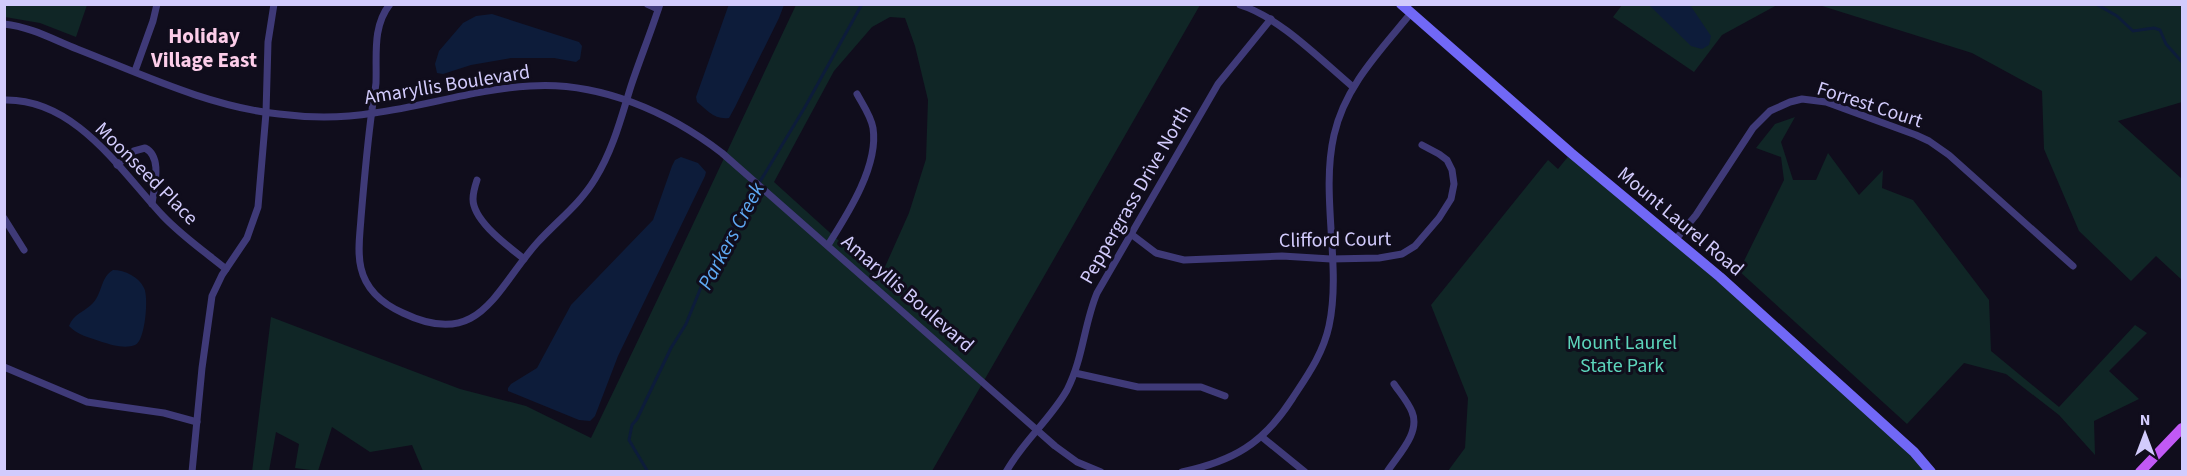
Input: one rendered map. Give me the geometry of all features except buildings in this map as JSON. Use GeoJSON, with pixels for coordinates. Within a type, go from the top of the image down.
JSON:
{"type":"FeatureCollection","features":[{"type":"Feature","properties":{"kind":"main road","name":"Mount Laurel Road"},"geometry":{"type":"LineString","coordinates":[[1401,4],[1571,153],[1676,239],[1900,439],[1931,471]]}},
{"type":"Feature","properties":{"kind":"main road"},"geometry":{"type":"LineString","coordinates":[[2140,471],[2182,428]]}},
{"type":"Feature","properties":{"kind":"street"},"geometry":{"type":"LineString","coordinates":[[135,71],[157,4]]}},
{"type":"Feature","properties":{"kind":"street"},"geometry":{"type":"LineString","coordinates":[[192,471],[209,307],[216,286],[248,238],[256,218],[260,197],[268,42],[273,4]]}},
{"type":"Feature","properties":{"kind":"street"},"geometry":{"type":"LineString","coordinates":[[390,4],[383,13],[377,31],[375,84],[359,257],[364,278],[376,295],[393,309],[435,325],[457,324],[479,314],[488,306],[524,259],[589,188],[615,138],[659,7],[647,4]]}},
{"type":"Feature","properties":{"kind":"street"},"geometry":{"type":"LineString","coordinates":[[1240,5],[1252,8],[1271,19],[1353,87]]}},
{"type":"Feature","properties":{"kind":"street"},"geometry":{"type":"LineString","coordinates":[[1182,471],[1232,456],[1262,437],[1286,409],[1311,371],[1325,343],[1331,312],[1331,152],[1337,123],[1353,87],[1368,65],[1412,13]]}},
{"type":"Feature","properties":{"kind":"street","name":"Peppergrass Drive North"},"geometry":{"type":"LineString","coordinates":[[1006,471],[1057,406],[1075,373],[1093,303],[1108,272],[1218,84],[1271,19]]}},
{"type":"Feature","properties":{"kind":"street","name":"Amaryllis Boulevard"},"geometry":{"type":"LineString","coordinates":[[4,24],[22,26],[211,101],[266,113],[305,117],[371,114],[475,93],[532,86],[574,88],[627,101],[671,120],[710,144],[1038,431],[1077,462],[1101,471]]}},
{"type":"Feature","properties":{"kind":"street"},"geometry":{"type":"LineString","coordinates":[[828,245],[851,208],[865,175],[872,148],[873,129],[870,118],[856,94]]}},
{"type":"Feature","properties":{"kind":"street","name":"Forrest Court"},"geometry":{"type":"LineString","coordinates":[[1676,239],[1696,215],[1761,119],[1790,102],[1813,99],[1929,141],[1949,155],[2073,266]]}},
{"type":"Feature","properties":{"kind":"street","name":"Moonseed Place"},"geometry":{"type":"LineString","coordinates":[[4,100],[28,102],[59,115],[88,135],[178,230],[226,269]]}},
{"type":"Feature","properties":{"kind":"street","name":"Clifford Court"},"geometry":{"type":"LineString","coordinates":[[1131,234],[1156,253],[1176,259],[1300,256],[1331,259],[1379,258],[1402,254],[1415,246],[1430,230],[1450,199],[1454,177],[1447,160],[1422,145]]}},
{"type":"Feature","properties":{"kind":"street"},"geometry":{"type":"LineString","coordinates":[[117,165],[134,151],[145,148],[150,151],[155,161],[152,204]]}},
{"type":"Feature","properties":{"kind":"street"},"geometry":{"type":"LineString","coordinates":[[477,180],[473,200],[480,217],[499,238],[524,259]]}},
{"type":"Feature","properties":{"kind":"street"},"geometry":{"type":"LineString","coordinates":[[4,218],[24,250]]}},
{"type":"Feature","properties":{"kind":"street"},"geometry":{"type":"LineString","coordinates":[[4,367],[87,402],[164,413],[197,422]]}},
{"type":"Feature","properties":{"kind":"street"},"geometry":{"type":"LineString","coordinates":[[1075,373],[1138,387],[1201,387],[1225,396]]}},
{"type":"Feature","properties":{"kind":"street"},"geometry":{"type":"LineString","coordinates":[[1387,471],[1408,441],[1414,423],[1413,414],[1394,384]]}},
{"type":"Feature","properties":{"kind":"street"},"geometry":{"type":"LineString","coordinates":[[1262,437],[1305,471]]}},
{"type":"Feature","properties":{"kind":"green space"},"geometry":{"type":"Polygon","coordinates":[[[5,4],[87,5],[76,37],[40,23],[5,17],[5,4]]]}},
{"type":"Feature","properties":{"kind":"green space"},"geometry":{"type":"Polygon","coordinates":[[[796,5],[1200,5],[932,471],[423,471],[412,445],[370,452],[332,427],[318,471],[295,468],[299,444],[276,432],[269,471],[252,472],[271,317],[460,389],[526,406],[591,438],[796,5]],[[890,17],[872,27],[834,71],[774,182],[880,278],[909,213],[926,159],[928,100],[915,46],[905,18],[890,17]]]}},
{"type":"Feature","properties":{"kind":"green space"},"geometry":{"type":"Polygon","coordinates":[[[1622,5],[1777,5],[1722,35],[1694,72],[1613,17],[1622,5]]]}},
{"type":"Feature","properties":{"kind":"green space"},"geometry":{"type":"Polygon","coordinates":[[[1819,5],[2182,5],[2182,102],[2118,121],[2182,179],[2182,280],[2156,256],[2131,281],[2079,231],[2044,149],[2042,91],[1972,53],[1819,5]]]}},
{"type":"Feature","properties":{"kind":"green space"},"geometry":{"type":"Polygon","coordinates":[[[1795,117],[1781,142],[1793,180],[1816,180],[1828,153],[1859,195],[1883,170],[1882,188],[1913,200],[1989,300],[1991,351],[2059,407],[2135,325],[2147,333],[2109,371],[2139,399],[2094,421],[2095,455],[2059,415],[2006,374],[1964,363],[1907,424],[1739,271],[1784,180],[1781,157],[1756,148],[1775,124],[1795,117]]]}},
{"type":"Feature","properties":{"kind":"green space","name":"Mount Laurel State Park"},"geometry":{"type":"Polygon","coordinates":[[[1571,153],[1914,452],[1929,471],[1448,471],[1465,448],[1468,398],[1431,305],[1548,160],[1558,169],[1571,153]]]}},
{"type":"Feature","properties":{"kind":"water"},"geometry":{"type":"Polygon","coordinates":[[[729,4],[784,5],[735,107],[729,118],[724,118],[708,111],[697,102],[696,97],[729,4]]]}},
{"type":"Feature","properties":{"kind":"water"},"geometry":{"type":"Polygon","coordinates":[[[1649,5],[1690,5],[1711,36],[1709,45],[1702,49],[1691,46],[1649,5]]]}},
{"type":"Feature","properties":{"kind":"water"},"geometry":{"type":"Polygon","coordinates":[[[492,14],[579,42],[582,46],[580,59],[576,62],[554,58],[511,58],[471,65],[443,74],[437,73],[435,64],[439,51],[463,23],[476,16],[492,14]]]}},
{"type":"Feature","properties":{"kind":"water"},"geometry":{"type":"Polygon","coordinates":[[[681,157],[698,163],[706,172],[705,176],[618,356],[595,416],[590,421],[579,420],[508,391],[511,384],[537,368],[571,305],[653,220],[672,166],[675,160],[681,157]]]}},
{"type":"Feature","properties":{"kind":"water"},"geometry":{"type":"Polygon","coordinates":[[[113,270],[135,277],[142,284],[145,293],[144,328],[138,342],[127,347],[102,342],[80,334],[69,326],[73,318],[93,303],[106,277],[113,270]]]}},
{"type":"Feature","properties":{"kind":"waterway","name":"Parkers Creek"},"geometry":{"type":"LineString","coordinates":[[648,472],[629,440],[632,425],[671,348],[686,324],[717,253],[805,107],[862,4]]}},
{"type":"Feature","properties":{"kind":"waterway"},"geometry":{"type":"LineString","coordinates":[[2096,4],[2117,16],[2133,31],[2154,28],[2160,30],[2166,44],[2182,62]]}},
{"type":"Feature","properties":{"kind":"district","name":"Holiday Village East"},"geometry":{"type":"Point","coordinates":[204,48]}}]}
